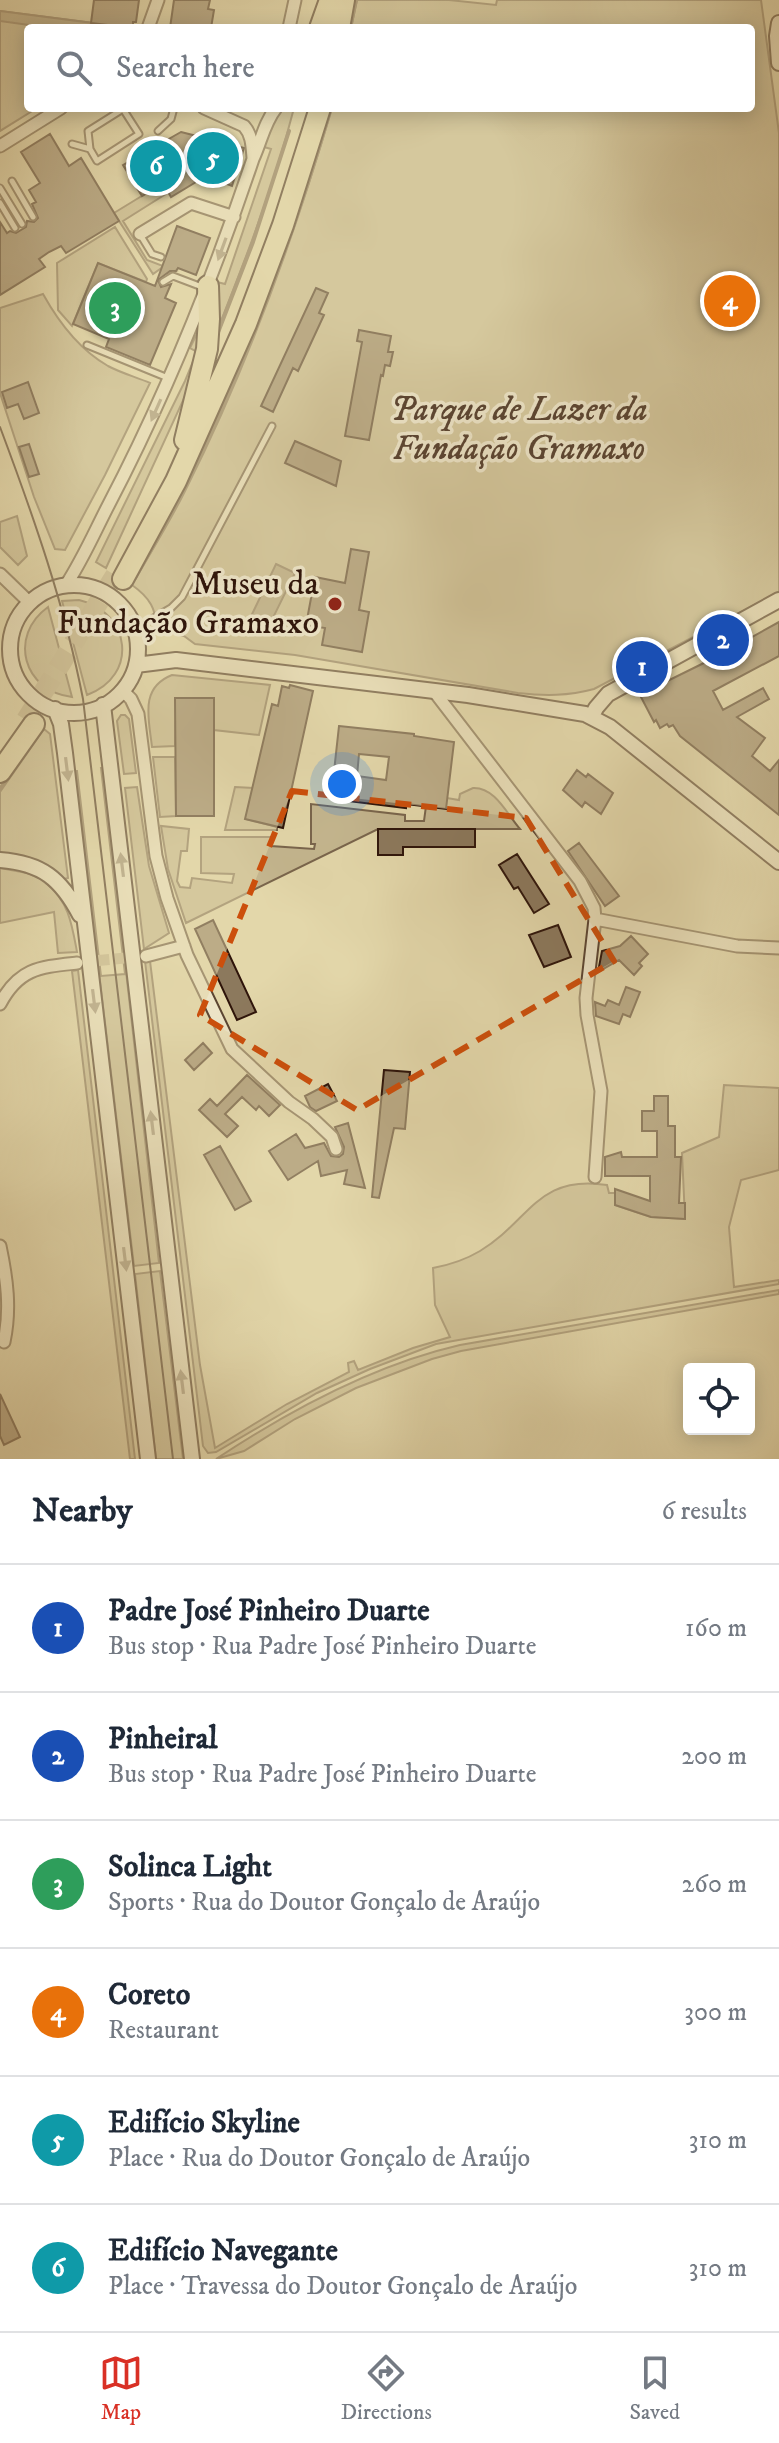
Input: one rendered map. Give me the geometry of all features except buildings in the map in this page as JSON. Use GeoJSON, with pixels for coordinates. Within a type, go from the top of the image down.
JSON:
{"type":"FeatureCollection","features":[{"type":"Feature","properties":{"kind":"highway"},"geometry":{"type":"LineString","coordinates":[[321,24],[330,0]]}},
{"type":"Feature","properties":{"kind":"highway"},"geometry":{"type":"LineString","coordinates":[[332,24],[337,0]]}},
{"type":"Feature","properties":{"kind":"highway"},"geometry":{"type":"LineString","coordinates":[[340,24],[344,0]]}},
{"type":"Feature","properties":{"kind":"highway"},"geometry":{"type":"LineString","coordinates":[[310,112],[278,216],[248,297],[184,444],[120,577],[182,469],[246,324],[283,225],[319,112]]}},
{"type":"Feature","properties":{"kind":"highway"},"geometry":{"type":"LineString","coordinates":[[184,444],[207,349],[208,288]]}},
{"type":"Feature","properties":{"kind":"highway"},"geometry":{"type":"LineString","coordinates":[[0,758],[30,722],[0,772]]}},
{"type":"Feature","properties":{"kind":"main road"},"geometry":{"type":"LineString","coordinates":[[779,23],[779,63]]}},
{"type":"Feature","properties":{"kind":"main road"},"geometry":{"type":"LineString","coordinates":[[66,585],[104,592],[121,605],[135,629],[138,645],[136,665],[131,679],[122,690],[103,705],[79,712],[55,709],[38,701],[24,689],[13,668],[10,643],[14,625],[30,603],[42,594],[66,585]]}},
{"type":"Feature","properties":{"kind":"main road"},"geometry":{"type":"LineString","coordinates":[[592,716],[604,697],[625,683],[779,600]]}},
{"type":"Feature","properties":{"kind":"main road"},"geometry":{"type":"LineString","coordinates":[[0,633],[14,625]]}},
{"type":"Feature","properties":{"kind":"main road"},"geometry":{"type":"LineString","coordinates":[[138,645],[176,660]]}},
{"type":"Feature","properties":{"kind":"main road"},"geometry":{"type":"LineString","coordinates":[[0,658],[13,668]]}},
{"type":"Feature","properties":{"kind":"main road"},"geometry":{"type":"LineString","coordinates":[[136,665],[176,660],[433,690],[592,716],[618,733],[779,862]]}},
{"type":"Feature","properties":{"kind":"main road"},"geometry":{"type":"LineString","coordinates":[[103,705],[192,1459]]}},
{"type":"Feature","properties":{"kind":"main road"},"geometry":{"type":"LineString","coordinates":[[55,709],[61,724],[65,753],[148,1459]]}},
{"type":"Feature","properties":{"kind":"main road"},"geometry":{"type":"LineString","coordinates":[[0,860],[20,862],[43,870],[63,887],[85,924]]}},
{"type":"Feature","properties":{"kind":"street"},"geometry":{"type":"LineString","coordinates":[[149,24],[158,0]]}},
{"type":"Feature","properties":{"kind":"street"},"geometry":{"type":"LineString","coordinates":[[290,24],[295,0]]}},
{"type":"Feature","properties":{"kind":"street"},"geometry":{"type":"LineString","coordinates":[[0,146],[55,112]]}},
{"type":"Feature","properties":{"kind":"street"},"geometry":{"type":"LineString","coordinates":[[213,112],[249,131],[253,159]]}},
{"type":"Feature","properties":{"kind":"street"},"geometry":{"type":"LineString","coordinates":[[66,585],[92,539],[170,379],[208,288],[273,112]]}},
{"type":"Feature","properties":{"kind":"street"},"geometry":{"type":"LineString","coordinates":[[140,234],[191,203],[234,217]]}},
{"type":"Feature","properties":{"kind":"street"},"geometry":{"type":"LineString","coordinates":[[0,574],[30,603]]}},
{"type":"Feature","properties":{"kind":"street"},"geometry":{"type":"LineString","coordinates":[[122,690],[131,699],[138,714],[156,856],[167,898],[184,946],[232,1049],[332,1137],[336,1149]]}},
{"type":"Feature","properties":{"kind":"street"},"geometry":{"type":"LineString","coordinates":[[433,690],[580,881],[594,908],[594,945],[586,998],[601,1091],[595,1177]]}},
{"type":"Feature","properties":{"kind":"street"},"geometry":{"type":"LineString","coordinates":[[595,919],[737,946],[779,948]]}},
{"type":"Feature","properties":{"kind":"street"},"geometry":{"type":"LineString","coordinates":[[146,956],[184,946]]}},
{"type":"Feature","properties":{"kind":"street"},"geometry":{"type":"LineString","coordinates":[[0,1004],[17,979],[29,972],[77,963]]}},
{"type":"Feature","properties":{"kind":"street"},"geometry":{"type":"LineString","coordinates":[[0,1246],[8,1287],[8,1323],[4,1342]]}},
{"type":"Feature","properties":{"kind":"lane"},"geometry":{"type":"LineString","coordinates":[[118,112],[88,131],[90,149],[97,161],[139,134],[125,112]]}},
{"type":"Feature","properties":{"kind":"lane"},"geometry":{"type":"LineString","coordinates":[[158,131],[168,124],[172,112]]}},
{"type":"Feature","properties":{"kind":"lane"},"geometry":{"type":"LineString","coordinates":[[72,144],[90,149]]}},
{"type":"Feature","properties":{"kind":"lane"},"geometry":{"type":"LineString","coordinates":[[12,181],[33,217]]}},
{"type":"Feature","properties":{"kind":"lane"},"geometry":{"type":"LineString","coordinates":[[0,188],[19,226],[0,203]]}},
{"type":"Feature","properties":{"kind":"lane"},"geometry":{"type":"LineString","coordinates":[[140,234],[152,254],[161,257]]}},
{"type":"Feature","properties":{"kind":"lane"},"geometry":{"type":"LineString","coordinates":[[163,282],[173,276],[208,288]]}},
{"type":"Feature","properties":{"kind":"lane"},"geometry":{"type":"LineString","coordinates":[[87,345],[170,379]]}},
{"type":"Feature","properties":{"kind":"lane"},"geometry":{"type":"LineString","coordinates":[[135,629],[171,608],[182,597],[272,426]]}},
{"type":"Feature","properties":{"kind":"highlighted area"},"geometry":{"type":"Polygon","coordinates":[[[292,791],[526,818],[614,961],[357,1110],[200,1015],[292,791]]]}},
{"type":"Feature","properties":{"kind":"green space","name":"Parque de Lazer da Fundação Gramaxo"},"geometry":{"type":"Polygon","coordinates":[[[357,0],[449,0],[496,5],[497,0],[761,0],[779,133],[779,592],[594,689],[556,695],[518,693],[295,655],[195,644],[184,636],[155,630],[151,604],[132,585],[186,489],[249,350],[302,205],[331,112],[755,112],[755,24],[352,24],[357,0]]]}},
{"type":"Feature","properties":{"kind":"green space"},"geometry":{"type":"Polygon","coordinates":[[[0,11],[100,24],[24,24],[24,112],[31,112],[0,131],[0,11]]]}},
{"type":"Feature","properties":{"kind":"green space"},"geometry":{"type":"Polygon","coordinates":[[[280,112],[293,112],[248,251],[215,336],[215,289],[217,282],[225,284],[271,149],[264,147],[273,120],[280,112]]]}},
{"type":"Feature","properties":{"kind":"green space"},"geometry":{"type":"Polygon","coordinates":[[[163,183],[169,192],[123,221],[147,260],[176,271],[168,274],[163,267],[153,274],[114,213],[163,183]]]}},
{"type":"Feature","properties":{"kind":"green space"},"geometry":{"type":"Polygon","coordinates":[[[115,227],[146,282],[98,263],[72,326],[58,310],[57,263],[115,227]]]}},
{"type":"Feature","properties":{"kind":"green space"},"geometry":{"type":"Polygon","coordinates":[[[43,294],[63,324],[88,352],[118,371],[150,383],[65,550],[55,549],[34,497],[0,393],[0,308],[43,294]]]}},
{"type":"Feature","properties":{"kind":"green space"},"geometry":{"type":"Polygon","coordinates":[[[204,319],[199,359],[192,381],[106,568],[96,562],[185,381],[197,352],[190,348],[204,319]]]}},
{"type":"Feature","properties":{"kind":"green space"},"geometry":{"type":"Polygon","coordinates":[[[17,516],[27,556],[18,565],[0,547],[0,522],[17,516]]]}},
{"type":"Feature","properties":{"kind":"green space"},"geometry":{"type":"Polygon","coordinates":[[[79,600],[110,617],[122,645],[121,660],[115,674],[104,686],[87,695],[62,601],[79,600]]]}},
{"type":"Feature","properties":{"kind":"green space"},"geometry":{"type":"Polygon","coordinates":[[[48,607],[72,697],[55,693],[42,684],[32,674],[27,661],[25,647],[28,632],[48,607]]]}},
{"type":"Feature","properties":{"kind":"green space"},"geometry":{"type":"Polygon","coordinates":[[[172,675],[270,685],[259,735],[214,730],[214,698],[176,698],[175,746],[152,747],[148,715],[150,696],[162,681],[172,675]]]}},
{"type":"Feature","properties":{"kind":"green space"},"geometry":{"type":"Polygon","coordinates":[[[121,715],[129,719],[136,773],[124,774],[117,721],[121,715]]]}},
{"type":"Feature","properties":{"kind":"green space"},"geometry":{"type":"Polygon","coordinates":[[[44,729],[50,734],[68,878],[64,879],[38,861],[0,853],[0,792],[44,729]]]}},
{"type":"Feature","properties":{"kind":"green space"},"geometry":{"type":"Polygon","coordinates":[[[153,757],[175,757],[176,816],[160,817],[153,757]]]}},
{"type":"Feature","properties":{"kind":"green space"},"geometry":{"type":"Polygon","coordinates":[[[101,768],[159,1263],[134,1266],[75,771],[101,976],[125,974],[101,768]]]}},
{"type":"Feature","properties":{"kind":"green space"},"geometry":{"type":"Polygon","coordinates":[[[137,787],[149,866],[169,933],[144,949],[125,788],[137,787]]]}},
{"type":"Feature","properties":{"kind":"green space"},"geometry":{"type":"Polygon","coordinates":[[[235,787],[253,788],[246,819],[277,827],[277,830],[225,830],[235,787]]]}},
{"type":"Feature","properties":{"kind":"green space"},"geometry":{"type":"Polygon","coordinates":[[[473,788],[494,797],[520,829],[378,829],[186,923],[168,869],[161,826],[189,829],[187,851],[181,851],[177,881],[180,887],[190,888],[192,878],[232,883],[234,874],[201,873],[201,837],[271,837],[271,846],[314,849],[315,844],[311,844],[311,804],[405,815],[405,821],[424,821],[426,806],[447,798],[459,800],[460,794],[473,788]]]}},
{"type":"Feature","properties":{"kind":"green space"},"geometry":{"type":"Polygon","coordinates":[[[0,868],[27,873],[51,883],[47,884],[60,898],[68,915],[77,952],[58,953],[54,912],[0,923],[0,868]]]}},
{"type":"Feature","properties":{"kind":"green space"},"geometry":{"type":"Polygon","coordinates":[[[145,961],[150,961],[200,1365],[215,1448],[287,1404],[349,1372],[348,1363],[354,1361],[358,1370],[450,1337],[435,1305],[433,1268],[457,1262],[480,1251],[549,1193],[583,1183],[607,1185],[609,1193],[615,1193],[615,1205],[651,1217],[685,1219],[682,1153],[719,1137],[724,1085],[779,1088],[779,1170],[741,1180],[729,1227],[734,1287],[779,1280],[779,1284],[436,1344],[317,1393],[216,1452],[208,1453],[203,1446],[145,961]]]}},
{"type":"Feature","properties":{"kind":"green space"},"geometry":{"type":"Polygon","coordinates":[[[78,970],[135,1459],[130,1459],[72,971],[78,970]]]}},
{"type":"Feature","properties":{"kind":"green space"},"geometry":{"type":"Polygon","coordinates":[[[160,1271],[183,1459],[156,1459],[135,1274],[160,1271]]]}},
{"type":"Feature","properties":{"kind":"green space"},"geometry":{"type":"Polygon","coordinates":[[[779,1290],[779,1294],[461,1351],[432,1359],[356,1388],[295,1419],[244,1451],[216,1459],[273,1423],[333,1391],[428,1354],[460,1345],[779,1290]]]}},
{"type":"Feature","properties":{"kind":"shaded area"},"geometry":{"type":"Polygon","coordinates":[[[0,11],[100,24],[24,24],[0,21],[0,11]]]}},
{"type":"Feature","properties":{"kind":"shaded area"},"geometry":{"type":"Polygon","coordinates":[[[276,564],[295,573],[265,634],[244,631],[276,564]]]}},
{"type":"Feature","properties":{"kind":"waterway"},"geometry":{"type":"LineString","coordinates":[[351,24],[356,0]]}},
{"type":"Feature","properties":{"kind":"waterway"},"geometry":{"type":"LineString","coordinates":[[135,578],[195,465],[247,349],[292,230],[330,112]]}},
{"type":"Feature","properties":{"kind":"waterway"},"geometry":{"type":"LineString","coordinates":[[217,335],[253,242],[289,131]]}},
{"type":"Feature","properties":{"kind":"waterway"},"geometry":{"type":"LineString","coordinates":[[0,789],[8,777]]}},
{"type":"Feature","properties":{"kind":"tunnel"},"geometry":{"type":"LineString","coordinates":[[26,720],[116,574]]}},
{"type":"Feature","properties":{"kind":"tunnel"},"geometry":{"type":"LineString","coordinates":[[82,962],[146,956]]}},
{"type":"Feature","properties":{"kind":"tram line"},"geometry":{"type":"LineString","coordinates":[[0,427],[47,561],[83,699],[173,1459]]}},
{"type":"Feature","properties":{"kind":"place","name":"Edifício Skyline"},"geometry":{"type":"Point","coordinates":[213,158]}},
{"type":"Feature","properties":{"kind":"place","name":"Edifício Navegante"},"geometry":{"type":"Point","coordinates":[156,166]}},
{"type":"Feature","properties":{"kind":"place","name":"Coreto"},"geometry":{"type":"Point","coordinates":[730,301]}},
{"type":"Feature","properties":{"kind":"place","name":"Solinca Light"},"geometry":{"type":"Point","coordinates":[115,308]}},
{"type":"Feature","properties":{"kind":"place","name":"Museu da Fundação Gramaxo"},"geometry":{"type":"Point","coordinates":[335,604]}},
{"type":"Feature","properties":{"kind":"place","name":"Pinheiral"},"geometry":{"type":"Point","coordinates":[723,640]}},
{"type":"Feature","properties":{"kind":"place","name":"Padre José Pinheiro Duarte"},"geometry":{"type":"Point","coordinates":[642,667]}}]}
